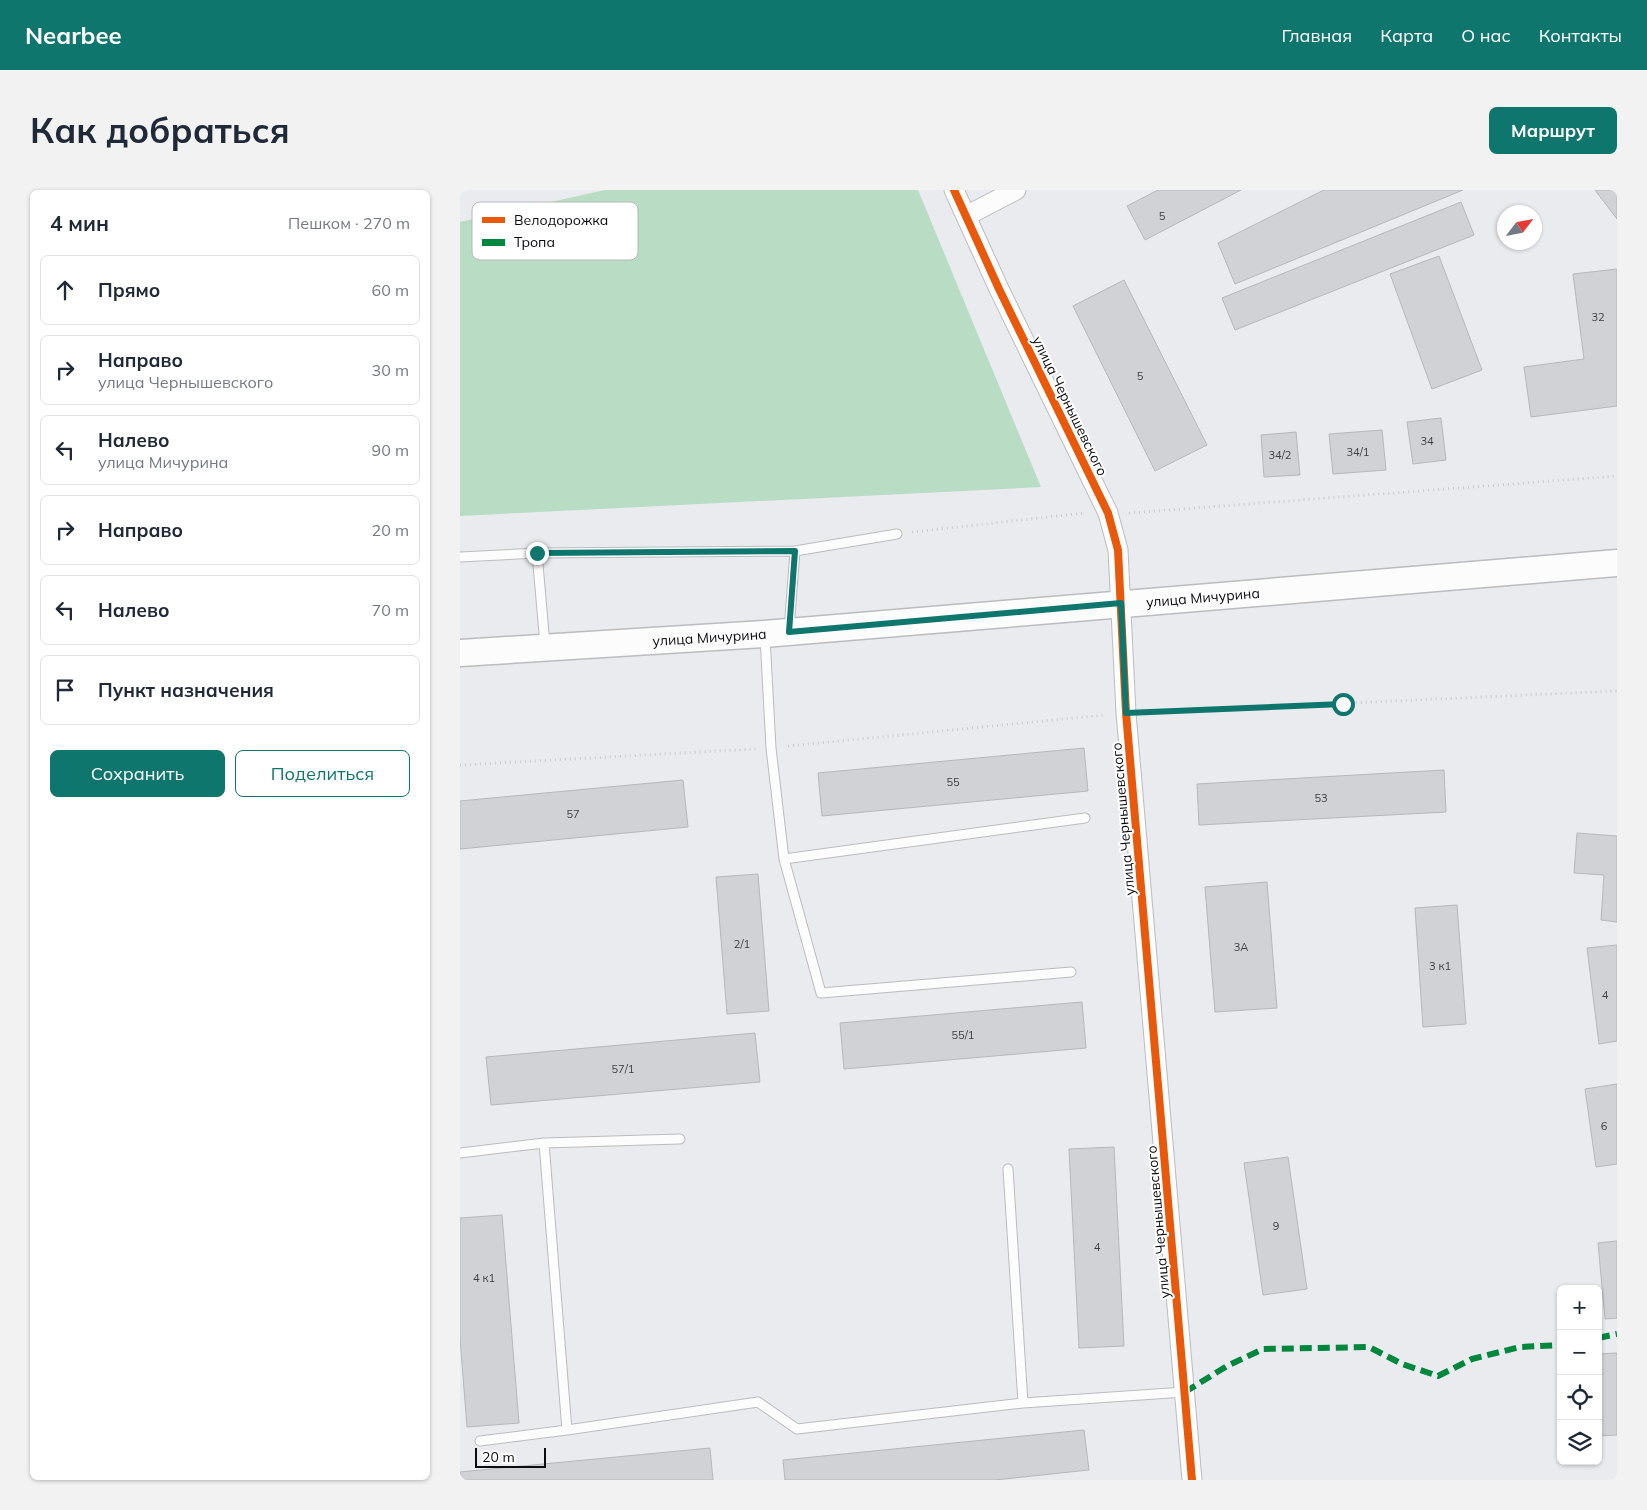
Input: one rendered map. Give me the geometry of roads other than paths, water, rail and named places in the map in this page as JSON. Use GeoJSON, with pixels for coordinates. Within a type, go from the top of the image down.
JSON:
{"type":"FeatureCollection","features":[{"type":"Feature","properties":{"kind":"main road","name":"улица Мичурина"},"geometry":{"type":"LineString","coordinates":[[460,653],[777,633],[1121,603],[1617,564]]}},
{"type":"Feature","properties":{"kind":"street","name":"улица Чернышевского"},"geometry":{"type":"LineString","coordinates":[[954,190],[999,289],[1108,512],[1118,550],[1126,713],[1192,1480]]}},
{"type":"Feature","properties":{"kind":"street"},"geometry":{"type":"LineString","coordinates":[[966,216],[1016,190]]}},
{"type":"Feature","properties":{"kind":"lane"},"geometry":{"type":"LineString","coordinates":[[460,557],[537,553],[795,551],[896,534]]}},
{"type":"Feature","properties":{"kind":"lane"},"geometry":{"type":"LineString","coordinates":[[795,551],[777,633],[771,748],[784,859],[821,993],[1071,972]]}},
{"type":"Feature","properties":{"kind":"lane"},"geometry":{"type":"LineString","coordinates":[[537,553],[545,648]]}},
{"type":"Feature","properties":{"kind":"lane"},"geometry":{"type":"LineString","coordinates":[[784,859],[1085,818]]}},
{"type":"Feature","properties":{"kind":"lane"},"geometry":{"type":"LineString","coordinates":[[460,1153],[544,1143],[680,1139]]}},
{"type":"Feature","properties":{"kind":"lane"},"geometry":{"type":"LineString","coordinates":[[544,1143],[567,1430]]}},
{"type":"Feature","properties":{"kind":"lane"},"geometry":{"type":"LineString","coordinates":[[1008,1168],[1023,1403]]}},
{"type":"Feature","properties":{"kind":"lane"},"geometry":{"type":"LineString","coordinates":[[480,1441],[758,1402],[796,1429],[1023,1403],[1185,1392]]}}]}
